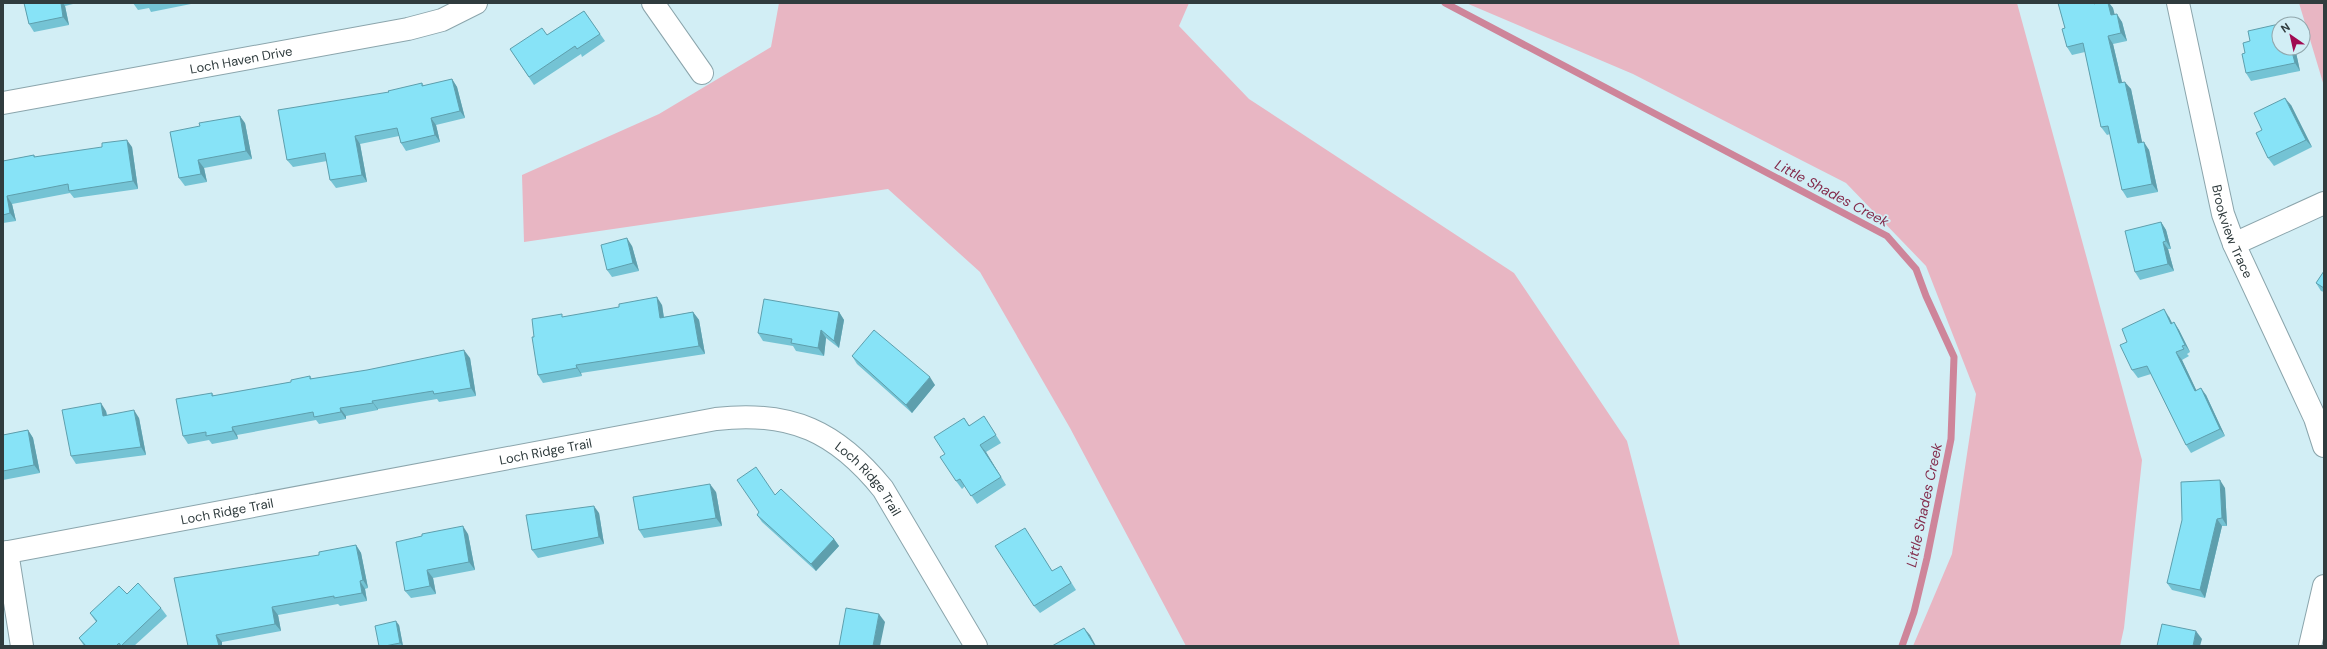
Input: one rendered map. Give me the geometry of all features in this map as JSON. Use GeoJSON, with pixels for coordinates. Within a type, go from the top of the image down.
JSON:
{"type":"FeatureCollection","features":[{"type":"Feature","properties":{"kind":"street","name":"Loch Haven Drive"},"geometry":{"type":"LineString","coordinates":[[3,103],[408,29],[442,20],[476,3]]}},
{"type":"Feature","properties":{"kind":"street"},"geometry":{"type":"LineString","coordinates":[[653,3],[702,73]]}},
{"type":"Feature","properties":{"kind":"street","name":"Brookview Trace"},"geometry":{"type":"LineString","coordinates":[[2178,3],[2215,184],[2223,214],[2234,244],[2315,418],[2324,446]]}},
{"type":"Feature","properties":{"kind":"street"},"geometry":{"type":"LineString","coordinates":[[2234,244],[2324,204]]}},
{"type":"Feature","properties":{"kind":"street","name":"Loch Ridge Trail"},"geometry":{"type":"LineString","coordinates":[[22,646],[5,553],[716,419],[741,416],[768,418],[792,423],[816,432],[840,444],[865,466],[883,489],[976,646]]}},
{"type":"Feature","properties":{"kind":"street"},"geometry":{"type":"LineString","coordinates":[[2310,646],[2324,586]]}},
{"type":"Feature","properties":{"kind":"shaded area"},"geometry":{"type":"Polygon","coordinates":[[[779,3],[1189,3],[1179,26],[1249,99],[1514,273],[1627,441],[1680,646],[1186,646],[1070,428],[980,272],[888,189],[524,242],[522,175],[659,114],[771,47],[779,3]]]}},
{"type":"Feature","properties":{"kind":"shaded area"},"geometry":{"type":"Polygon","coordinates":[[[1466,3],[2017,3],[2142,460],[2124,628],[2120,646],[1913,646],[1952,554],[1976,394],[1926,266],[1846,183],[1633,74],[1466,3]]]}},
{"type":"Feature","properties":{"kind":"shaded area"},"geometry":{"type":"Polygon","coordinates":[[[2299,3],[2324,3],[2324,86],[2311,43],[2311,16],[2303,16],[2299,3]]]}},
{"type":"Feature","properties":{"kind":"building"},"geometry":{"type":"Polygon","coordinates":[[[24,3],[61,3],[63,17],[29,24],[24,3]]]}},
{"type":"Feature","properties":{"kind":"building"},"geometry":{"type":"Polygon","coordinates":[[[2058,3],[2108,3],[2111,15],[2117,14],[2121,33],[2108,36],[2119,83],[2125,82],[2138,143],[2144,142],[2152,184],[2122,190],[2108,126],[2101,127],[2083,43],[2067,47],[2062,29],[2065,28],[2058,3]]]}},
{"type":"Feature","properties":{"kind":"building"},"geometry":{"type":"Polygon","coordinates":[[[584,11],[600,34],[577,49],[575,46],[529,77],[510,49],[542,28],[547,35],[584,11]]]}},
{"type":"Feature","properties":{"kind":"building"},"geometry":{"type":"Polygon","coordinates":[[[2271,26],[2271,56],[2293,56],[2295,63],[2246,73],[2242,54],[2245,53],[2243,43],[2250,41],[2248,31],[2271,26]]]}},
{"type":"Feature","properties":{"kind":"building"},"geometry":{"type":"Polygon","coordinates":[[[452,79],[460,111],[431,118],[435,135],[401,143],[397,128],[355,136],[362,175],[330,180],[325,153],[287,160],[278,110],[389,92],[388,91],[422,83],[422,86],[452,79]]]}},
{"type":"Feature","properties":{"kind":"building"},"geometry":{"type":"Polygon","coordinates":[[[2285,98],[2306,140],[2268,158],[2256,133],[2262,130],[2254,113],[2285,98]]]}},
{"type":"Feature","properties":{"kind":"building"},"geometry":{"type":"Polygon","coordinates":[[[240,116],[246,151],[198,160],[201,174],[179,178],[170,132],[200,126],[199,123],[240,116]]]}},
{"type":"Feature","properties":{"kind":"building"},"geometry":{"type":"Polygon","coordinates":[[[127,140],[133,181],[69,191],[68,184],[7,196],[10,213],[3,215],[3,161],[34,155],[34,157],[102,147],[102,143],[127,140]]]}},
{"type":"Feature","properties":{"kind":"building"},"geometry":{"type":"Polygon","coordinates":[[[2161,222],[2166,241],[2163,242],[2168,264],[2135,272],[2125,231],[2161,222]]]}},
{"type":"Feature","properties":{"kind":"building"},"geometry":{"type":"Polygon","coordinates":[[[627,238],[633,263],[607,270],[601,245],[627,238]]]}},
{"type":"Feature","properties":{"kind":"building"},"geometry":{"type":"Polygon","coordinates":[[[2324,271],[2324,288],[2316,283],[2324,271]]]}},
{"type":"Feature","properties":{"kind":"building"},"geometry":{"type":"Polygon","coordinates":[[[657,297],[660,318],[693,312],[699,346],[576,365],[577,368],[538,375],[532,337],[534,337],[532,319],[562,314],[562,317],[619,307],[619,304],[657,297]]]}},
{"type":"Feature","properties":{"kind":"building"},"geometry":{"type":"Polygon","coordinates":[[[764,299],[839,312],[834,341],[821,330],[818,348],[791,343],[792,339],[758,333],[764,299]]]}},
{"type":"Feature","properties":{"kind":"building"},"geometry":{"type":"Polygon","coordinates":[[[2164,309],[2171,324],[2174,322],[2185,345],[2182,346],[2184,349],[2176,352],[2195,391],[2201,388],[2220,429],[2186,445],[2147,366],[2132,370],[2120,345],[2127,342],[2122,329],[2164,309]]]}},
{"type":"Feature","properties":{"kind":"building"},"geometry":{"type":"Polygon","coordinates":[[[874,330],[930,377],[906,405],[852,356],[874,330]]]}},
{"type":"Feature","properties":{"kind":"building"},"geometry":{"type":"Polygon","coordinates":[[[464,350],[471,388],[434,394],[433,391],[372,401],[373,403],[340,408],[341,412],[314,417],[313,412],[232,427],[233,431],[206,436],[206,432],[183,436],[176,399],[212,393],[212,396],[291,382],[291,380],[310,376],[310,379],[367,370],[464,350]]]}},
{"type":"Feature","properties":{"kind":"building"},"geometry":{"type":"Polygon","coordinates":[[[101,403],[103,416],[134,410],[141,447],[71,456],[62,410],[101,403]]]}},
{"type":"Feature","properties":{"kind":"building"},"geometry":{"type":"Polygon","coordinates":[[[984,416],[996,435],[980,445],[1001,477],[971,496],[960,479],[956,481],[940,457],[945,454],[934,437],[964,418],[969,426],[984,416]]]}},
{"type":"Feature","properties":{"kind":"building"},"geometry":{"type":"Polygon","coordinates":[[[28,430],[34,465],[3,471],[3,435],[28,430]]]}},
{"type":"Feature","properties":{"kind":"building"},"geometry":{"type":"Polygon","coordinates":[[[756,467],[775,495],[781,489],[834,539],[811,564],[757,515],[759,512],[737,480],[756,467]]]}},
{"type":"Feature","properties":{"kind":"building"},"geometry":{"type":"Polygon","coordinates":[[[2220,480],[2222,518],[2217,519],[2200,590],[2167,583],[2182,520],[2181,482],[2220,480]]]}},
{"type":"Feature","properties":{"kind":"building"},"geometry":{"type":"Polygon","coordinates":[[[710,484],[716,518],[639,530],[633,497],[710,484]]]}},
{"type":"Feature","properties":{"kind":"building"},"geometry":{"type":"Polygon","coordinates":[[[594,506],[599,537],[532,550],[526,515],[594,506]]]}},
{"type":"Feature","properties":{"kind":"building"},"geometry":{"type":"Polygon","coordinates":[[[463,526],[469,562],[427,570],[430,586],[405,591],[396,542],[422,536],[422,534],[463,526]]]}},
{"type":"Feature","properties":{"kind":"building"},"geometry":{"type":"Polygon","coordinates":[[[1025,528],[1052,571],[1061,566],[1071,583],[1034,606],[995,546],[1025,528]]]}},
{"type":"Feature","properties":{"kind":"building"},"geometry":{"type":"Polygon","coordinates":[[[356,545],[363,580],[360,581],[362,593],[334,598],[334,596],[272,607],[275,624],[216,635],[219,646],[188,646],[174,578],[319,555],[319,552],[356,545]]]}},
{"type":"Feature","properties":{"kind":"building"},"geometry":{"type":"Polygon","coordinates":[[[138,583],[161,608],[121,646],[119,643],[116,646],[86,646],[79,638],[97,621],[90,613],[119,586],[127,594],[138,583]]]}},
{"type":"Feature","properties":{"kind":"building"},"geometry":{"type":"Polygon","coordinates":[[[846,608],[879,614],[873,646],[839,646],[846,608]]]}},
{"type":"Feature","properties":{"kind":"building"},"geometry":{"type":"Polygon","coordinates":[[[396,621],[400,643],[379,646],[375,626],[396,621]]]}},
{"type":"Feature","properties":{"kind":"building"},"geometry":{"type":"Polygon","coordinates":[[[2162,624],[2196,631],[2193,646],[2157,646],[2162,624]]]}},
{"type":"Feature","properties":{"kind":"building"},"geometry":{"type":"Polygon","coordinates":[[[1084,628],[1095,646],[1052,646],[1084,628]]]}},
{"type":"Feature","properties":{"kind":"waterway","name":"Little Shades Creek"},"geometry":{"type":"LineString","coordinates":[[1445,3],[1887,236],[1916,269],[1926,296],[1954,357],[1951,439],[1927,558],[1914,612],[1902,646]]}}]}
